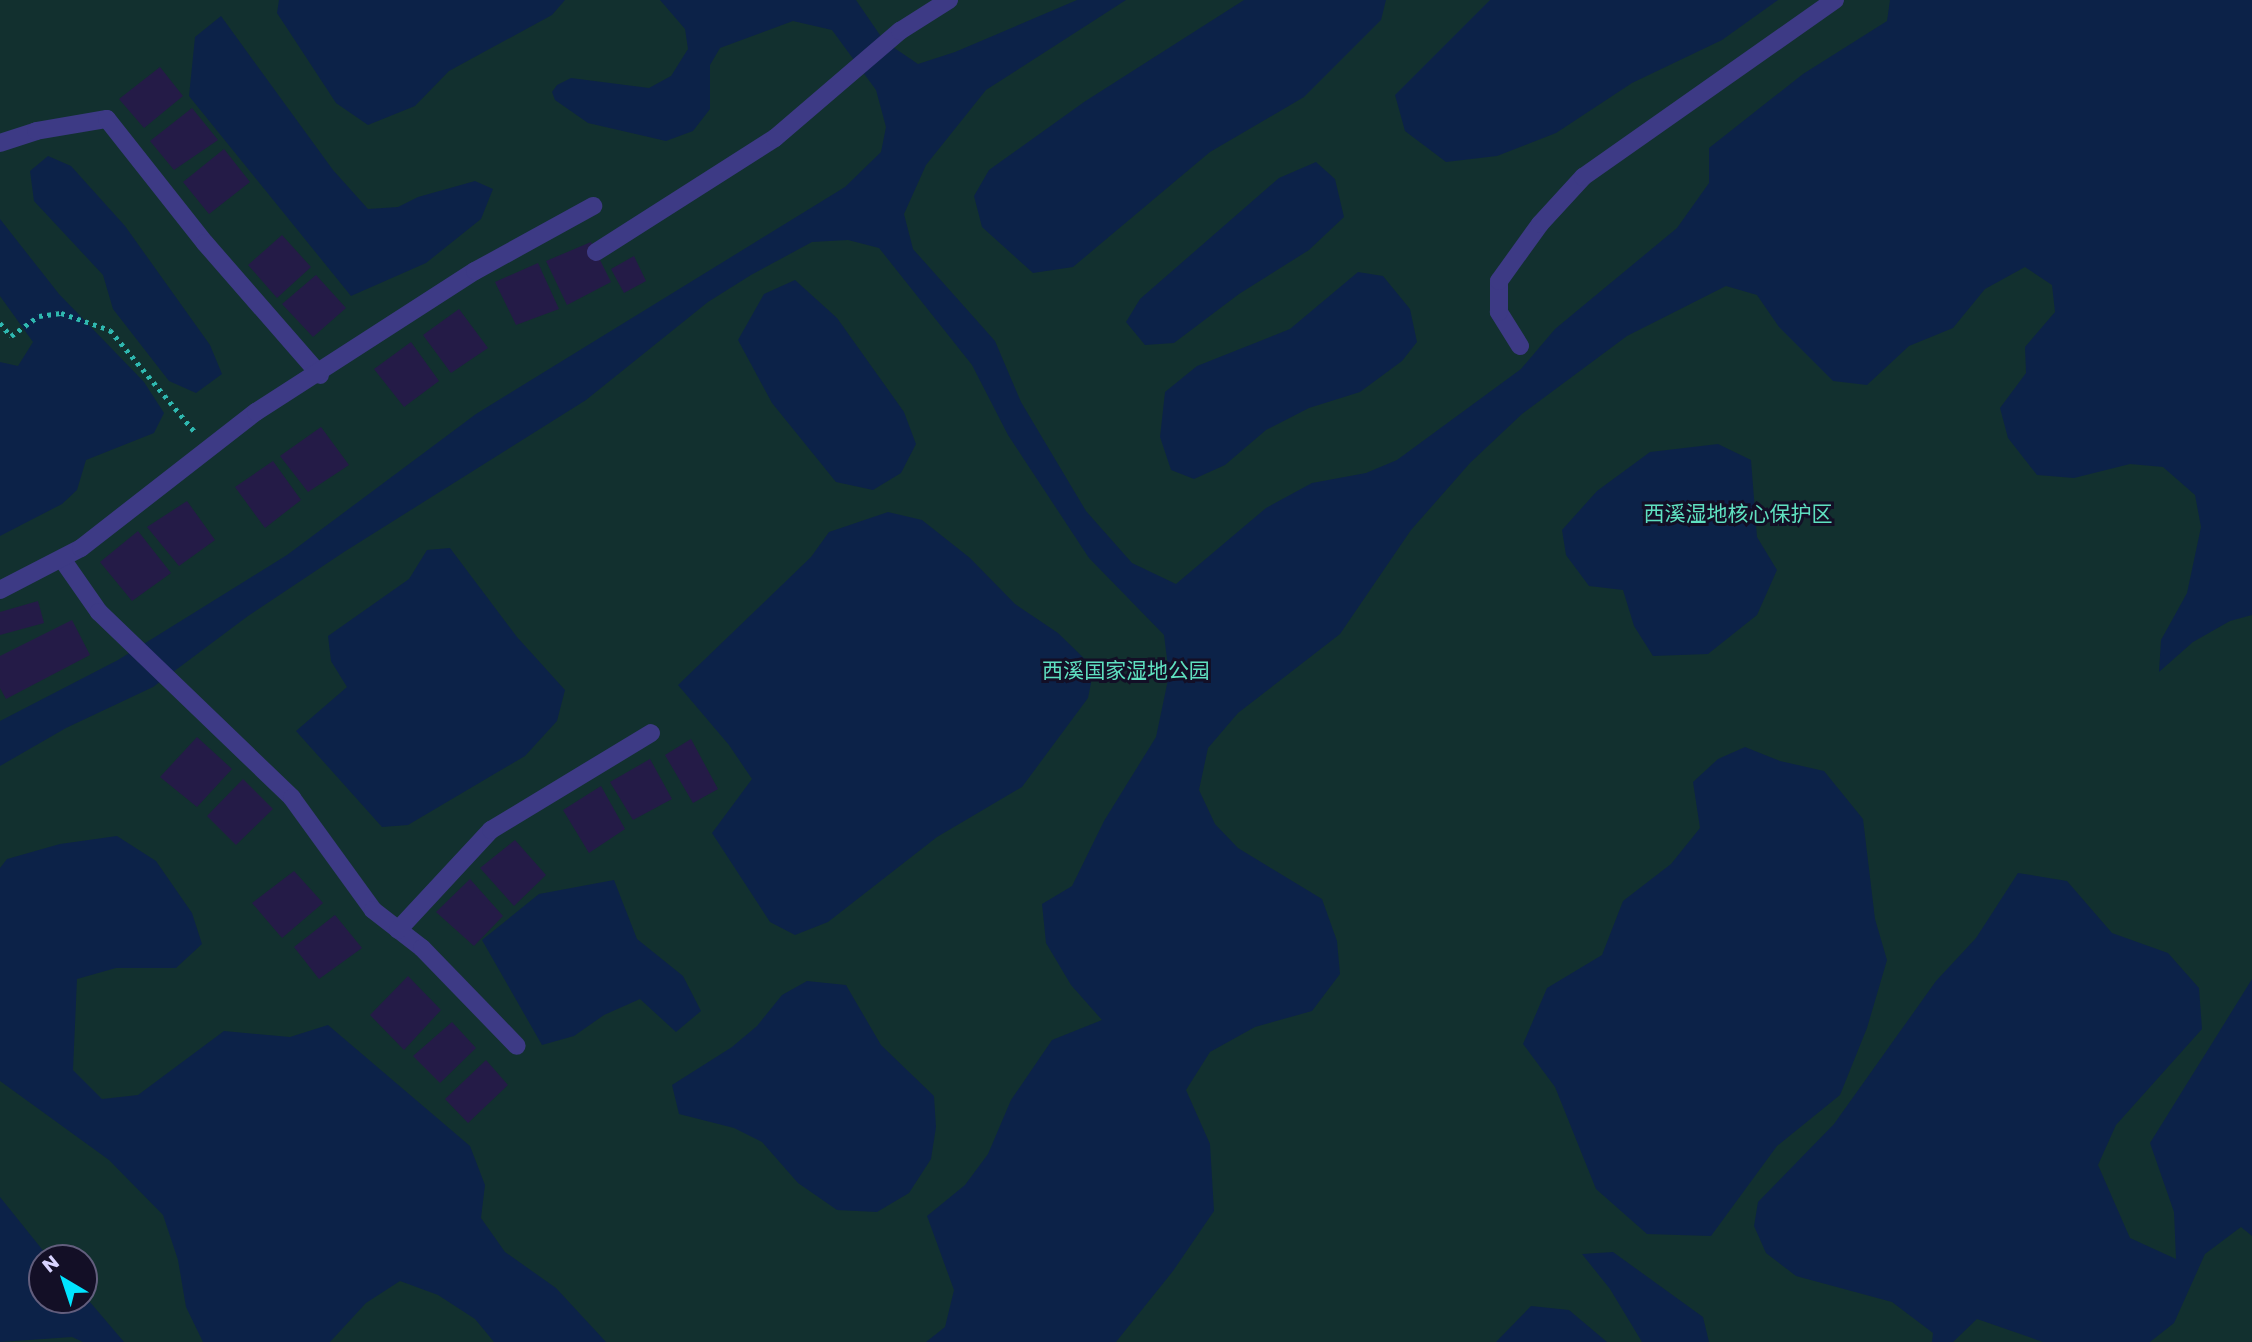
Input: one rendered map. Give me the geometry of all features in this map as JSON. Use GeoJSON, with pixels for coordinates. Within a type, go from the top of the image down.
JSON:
{"type":"FeatureCollection","features":[{"type":"Feature","properties":{"kind":"lane"},"geometry":{"type":"LineString","coordinates":[[596,252],[775,138],[900,31],[949,0]]}},
{"type":"Feature","properties":{"kind":"lane"},"geometry":{"type":"LineString","coordinates":[[1520,346],[1499,312],[1499,281],[1540,224],[1583,177],[1835,0]]}},
{"type":"Feature","properties":{"kind":"lane"},"geometry":{"type":"LineString","coordinates":[[0,143],[36,131],[107,119],[205,243],[320,375]]}},
{"type":"Feature","properties":{"kind":"lane"},"geometry":{"type":"LineString","coordinates":[[0,590],[62,559],[256,412],[320,375],[475,271],[593,206]]}},
{"type":"Feature","properties":{"kind":"lane"},"geometry":{"type":"LineString","coordinates":[[62,559],[99,612],[292,798],[373,910],[422,948],[517,1046]]}},
{"type":"Feature","properties":{"kind":"lane"},"geometry":{"type":"LineString","coordinates":[[398,930],[491,830],[651,733]]}},
{"type":"Feature","properties":{"kind":"path"},"geometry":{"type":"LineString","coordinates":[[0,323],[11,336],[39,316],[61,313],[110,330],[209,450]]}},
{"type":"Feature","properties":{"kind":"green space","name":"西溪国家湿地公园"},"geometry":{"type":"Polygon","coordinates":[[[0,0],[2252,0],[2252,1342],[0,1342],[0,0]]]}},
{"type":"Feature","properties":{"kind":"water"},"geometry":{"type":"Polygon","coordinates":[[[279,0],[565,0],[552,15],[449,71],[415,106],[368,125],[336,103],[277,13],[279,0]]]}},
{"type":"Feature","properties":{"kind":"water"},"geometry":{"type":"Polygon","coordinates":[[[660,0],[856,0],[884,41],[918,64],[955,52],[1077,0],[1126,0],[986,90],[926,165],[904,214],[913,249],[995,341],[1021,402],[1086,511],[1132,563],[1176,584],[1266,508],[1312,483],[1366,473],[1397,460],[1521,369],[1555,329],[1677,228],[1709,183],[1709,148],[1803,74],[1887,21],[1890,0],[2252,0],[2252,615],[2230,621],[2193,642],[2159,672],[2161,640],[2187,593],[2201,527],[2195,495],[2163,467],[2130,464],[2074,478],[2037,475],[2008,438],[2000,408],[2026,373],[2025,347],[2055,312],[2052,285],[2025,267],[1985,289],[1953,328],[1909,346],[1867,385],[1833,381],[1779,327],[1757,295],[1726,286],[1627,336],[1522,414],[1470,463],[1411,530],[1340,634],[1238,713],[1208,748],[1199,790],[1215,824],[1238,848],[1322,899],[1337,941],[1340,974],[1312,1011],[1255,1027],[1210,1052],[1186,1090],[1210,1144],[1214,1211],[1173,1271],[1116,1342],[926,1342],[945,1327],[954,1290],[927,1216],[965,1185],[988,1154],[1011,1100],[1052,1040],[1102,1020],[1071,985],[1046,943],[1042,904],[1072,886],[1104,821],[1156,737],[1169,675],[1164,635],[1089,558],[1008,435],[972,365],[879,248],[848,240],[812,242],[751,275],[708,302],[586,400],[344,552],[248,616],[153,687],[66,728],[0,766],[0,721],[118,660],[287,555],[476,414],[845,187],[881,152],[886,127],[876,90],[832,30],[793,21],[720,48],[710,65],[710,109],[693,131],[666,141],[588,123],[555,100],[552,92],[557,85],[571,78],[649,88],[671,76],[688,49],[685,29],[660,0]]]}},
{"type":"Feature","properties":{"kind":"water"},"geometry":{"type":"Polygon","coordinates":[[[1244,0],[1386,0],[1381,20],[1304,97],[1210,152],[1073,267],[1033,273],[982,227],[974,196],[989,170],[1084,102],[1244,0]]]}},
{"type":"Feature","properties":{"kind":"water"},"geometry":{"type":"Polygon","coordinates":[[[1490,0],[1778,0],[1722,40],[1632,83],[1556,133],[1497,156],[1446,162],[1405,131],[1395,95],[1490,0]]]}},
{"type":"Feature","properties":{"kind":"water"},"geometry":{"type":"Polygon","coordinates":[[[221,16],[333,170],[368,209],[398,207],[418,197],[475,181],[493,189],[481,219],[426,263],[351,296],[189,96],[195,37],[221,16]]]}},
{"type":"Feature","properties":{"kind":"water"},"geometry":{"type":"Polygon","coordinates":[[[48,156],[71,166],[125,226],[210,345],[222,374],[196,393],[169,381],[113,309],[103,275],[34,201],[30,171],[48,156]]]}},
{"type":"Feature","properties":{"kind":"water"},"geometry":{"type":"Polygon","coordinates":[[[1316,162],[1335,179],[1344,217],[1309,250],[1239,294],[1174,343],[1145,345],[1126,322],[1140,299],[1279,178],[1316,162]]]}},
{"type":"Feature","properties":{"kind":"water"},"geometry":{"type":"Polygon","coordinates":[[[0,219],[59,294],[144,382],[164,413],[154,433],[86,460],[77,490],[62,504],[0,536],[0,362],[18,366],[33,342],[0,296],[0,219]]]}},
{"type":"Feature","properties":{"kind":"water"},"geometry":{"type":"Polygon","coordinates":[[[1358,272],[1383,276],[1410,309],[1417,342],[1402,361],[1360,392],[1309,408],[1266,430],[1225,465],[1194,479],[1171,470],[1160,437],[1165,392],[1197,366],[1290,329],[1358,272]]]}},
{"type":"Feature","properties":{"kind":"water"},"geometry":{"type":"Polygon","coordinates":[[[795,280],[837,318],[904,412],[916,444],[901,473],[873,490],[836,482],[772,403],[738,340],[764,294],[795,280]]]}},
{"type":"Feature","properties":{"kind":"water"},"geometry":{"type":"Polygon","coordinates":[[[1718,444],[1751,460],[1757,537],[1777,570],[1757,615],[1708,654],[1653,656],[1634,626],[1623,590],[1589,586],[1566,555],[1562,530],[1597,491],[1650,452],[1718,444]]]}},
{"type":"Feature","properties":{"kind":"water"},"geometry":{"type":"Polygon","coordinates":[[[888,512],[922,520],[970,558],[1015,604],[1058,633],[1094,668],[1088,698],[1022,787],[937,837],[828,922],[795,935],[770,922],[712,833],[752,779],[729,745],[678,685],[811,557],[829,532],[888,512]]]}},
{"type":"Feature","properties":{"kind":"water"},"geometry":{"type":"Polygon","coordinates":[[[450,548],[517,637],[565,690],[557,721],[525,756],[408,825],[382,827],[296,731],[347,687],[331,661],[328,636],[409,579],[427,550],[450,548]]]}},
{"type":"Feature","properties":{"kind":"water"},"geometry":{"type":"Polygon","coordinates":[[[1745,747],[1780,761],[1824,771],[1863,819],[1875,919],[1887,960],[1867,1028],[1840,1095],[1777,1146],[1711,1236],[1647,1234],[1596,1189],[1555,1087],[1523,1044],[1547,988],[1602,955],[1623,901],[1671,864],[1700,828],[1693,782],[1718,759],[1745,747]]]}},
{"type":"Feature","properties":{"kind":"water"},"geometry":{"type":"Polygon","coordinates":[[[117,836],[156,861],[192,913],[202,944],[176,968],[116,968],[77,979],[73,1070],[102,1099],[138,1095],[224,1031],[290,1037],[328,1025],[470,1146],[485,1185],[481,1218],[505,1252],[556,1288],[606,1342],[494,1342],[475,1319],[438,1295],[400,1281],[366,1303],[330,1342],[203,1342],[186,1307],[178,1260],[163,1215],[109,1160],[0,1081],[0,868],[7,859],[60,844],[117,836]]]}},
{"type":"Feature","properties":{"kind":"water"},"geometry":{"type":"Polygon","coordinates":[[[2018,873],[2067,881],[2112,933],[2168,953],[2199,988],[2202,1029],[2116,1125],[2098,1165],[2130,1238],[2176,1259],[2174,1212],[2150,1143],[2252,979],[2252,1236],[2241,1227],[2205,1254],[2174,1323],[2150,1342],[2043,1342],[1977,1319],[1953,1342],[1932,1342],[1933,1333],[1892,1302],[1796,1276],[1766,1253],[1754,1226],[1758,1202],[1834,1124],[1936,981],[1976,938],[2018,873]]]}},
{"type":"Feature","properties":{"kind":"water"},"geometry":{"type":"Polygon","coordinates":[[[614,880],[637,939],[683,976],[701,1011],[676,1032],[640,999],[604,1015],[574,1036],[542,1045],[482,940],[539,894],[614,880]]]}},
{"type":"Feature","properties":{"kind":"water"},"geometry":{"type":"Polygon","coordinates":[[[807,981],[846,985],[881,1045],[934,1096],[936,1127],[931,1159],[909,1193],[877,1212],[837,1210],[798,1183],[762,1142],[734,1128],[679,1114],[672,1085],[732,1047],[757,1026],[782,995],[807,981]]]}},
{"type":"Feature","properties":{"kind":"water"},"geometry":{"type":"Polygon","coordinates":[[[0,1197],[38,1244],[28,1244],[28,1314],[98,1314],[98,1311],[124,1342],[83,1342],[72,1337],[0,1342],[0,1197]]]}},
{"type":"Feature","properties":{"kind":"water"},"geometry":{"type":"Polygon","coordinates":[[[1613,1252],[1703,1317],[1709,1342],[1642,1342],[1610,1289],[1582,1254],[1613,1252]]]}},
{"type":"Feature","properties":{"kind":"water"},"geometry":{"type":"Polygon","coordinates":[[[1531,1306],[1569,1310],[1607,1342],[1496,1342],[1531,1306]]]}},
{"type":"Feature","properties":{"kind":"building"},"geometry":{"type":"Polygon","coordinates":[[[160,67],[183,96],[144,128],[119,99],[160,67]]]}},
{"type":"Feature","properties":{"kind":"building"},"geometry":{"type":"Polygon","coordinates":[[[192,108],[218,140],[174,170],[150,141],[192,108]]]}},
{"type":"Feature","properties":{"kind":"building"},"geometry":{"type":"Polygon","coordinates":[[[224,149],[250,182],[209,214],[183,182],[224,149]]]}},
{"type":"Feature","properties":{"kind":"building"},"geometry":{"type":"Polygon","coordinates":[[[282,235],[311,267],[277,298],[248,265],[282,235]]]}},
{"type":"Feature","properties":{"kind":"building"},"geometry":{"type":"Polygon","coordinates":[[[591,242],[611,282],[567,305],[546,261],[591,242]]]}},
{"type":"Feature","properties":{"kind":"building"},"geometry":{"type":"Polygon","coordinates":[[[634,256],[646,281],[624,293],[611,269],[634,256]]]}},
{"type":"Feature","properties":{"kind":"building"},"geometry":{"type":"Polygon","coordinates":[[[538,263],[559,309],[516,325],[495,282],[538,263]]]}},
{"type":"Feature","properties":{"kind":"building"},"geometry":{"type":"Polygon","coordinates":[[[316,275],[346,308],[313,337],[282,304],[316,275]]]}},
{"type":"Feature","properties":{"kind":"building"},"geometry":{"type":"Polygon","coordinates":[[[459,309],[488,348],[451,373],[423,335],[459,309]]]}},
{"type":"Feature","properties":{"kind":"building"},"geometry":{"type":"Polygon","coordinates":[[[411,342],[439,381],[404,407],[374,369],[411,342]]]}},
{"type":"Feature","properties":{"kind":"building"},"geometry":{"type":"Polygon","coordinates":[[[321,427],[349,465],[308,492],[280,456],[321,427]]]}},
{"type":"Feature","properties":{"kind":"building"},"geometry":{"type":"Polygon","coordinates":[[[273,461],[301,500],[265,528],[235,487],[273,461]]]}},
{"type":"Feature","properties":{"kind":"building"},"geometry":{"type":"Polygon","coordinates":[[[187,501],[215,540],[179,566],[147,527],[187,501]]]}},
{"type":"Feature","properties":{"kind":"building"},"geometry":{"type":"Polygon","coordinates":[[[138,531],[171,573],[132,601],[100,562],[138,531]]]}},
{"type":"Feature","properties":{"kind":"building"},"geometry":{"type":"Polygon","coordinates":[[[38,601],[44,623],[0,635],[0,612],[38,601]]]}},
{"type":"Feature","properties":{"kind":"building"},"geometry":{"type":"Polygon","coordinates":[[[72,620],[90,655],[6,699],[0,688],[0,656],[72,620]]]}},
{"type":"Feature","properties":{"kind":"building"},"geometry":{"type":"Polygon","coordinates":[[[197,737],[232,769],[197,807],[160,777],[197,737]]]}},
{"type":"Feature","properties":{"kind":"building"},"geometry":{"type":"Polygon","coordinates":[[[691,739],[718,789],[693,803],[665,755],[691,739]]]}},
{"type":"Feature","properties":{"kind":"building"},"geometry":{"type":"Polygon","coordinates":[[[650,759],[672,799],[633,820],[610,782],[650,759]]]}},
{"type":"Feature","properties":{"kind":"building"},"geometry":{"type":"Polygon","coordinates":[[[243,779],[273,809],[236,845],[207,816],[243,779]]]}},
{"type":"Feature","properties":{"kind":"building"},"geometry":{"type":"Polygon","coordinates":[[[601,786],[625,829],[589,853],[563,810],[601,786]]]}},
{"type":"Feature","properties":{"kind":"building"},"geometry":{"type":"Polygon","coordinates":[[[515,840],[546,875],[514,906],[480,868],[515,840]]]}},
{"type":"Feature","properties":{"kind":"building"},"geometry":{"type":"Polygon","coordinates":[[[294,871],[323,903],[282,938],[252,903],[294,871]]]}},
{"type":"Feature","properties":{"kind":"building"},"geometry":{"type":"Polygon","coordinates":[[[470,879],[503,916],[474,946],[436,912],[470,879]]]}},
{"type":"Feature","properties":{"kind":"building"},"geometry":{"type":"Polygon","coordinates":[[[335,915],[362,948],[319,979],[294,947],[335,915]]]}},
{"type":"Feature","properties":{"kind":"building"},"geometry":{"type":"Polygon","coordinates":[[[408,976],[441,1010],[404,1050],[370,1015],[408,976]]]}},
{"type":"Feature","properties":{"kind":"building"},"geometry":{"type":"Polygon","coordinates":[[[452,1022],[476,1048],[440,1083],[413,1056],[452,1022]]]}},
{"type":"Feature","properties":{"kind":"building"},"geometry":{"type":"Polygon","coordinates":[[[486,1060],[508,1085],[468,1123],[445,1099],[486,1060]]]}},
{"type":"Feature","properties":{"kind":"park label","name":"西溪湿地核心保护区"},"geometry":{"type":"Point","coordinates":[1738,514]}}]}
